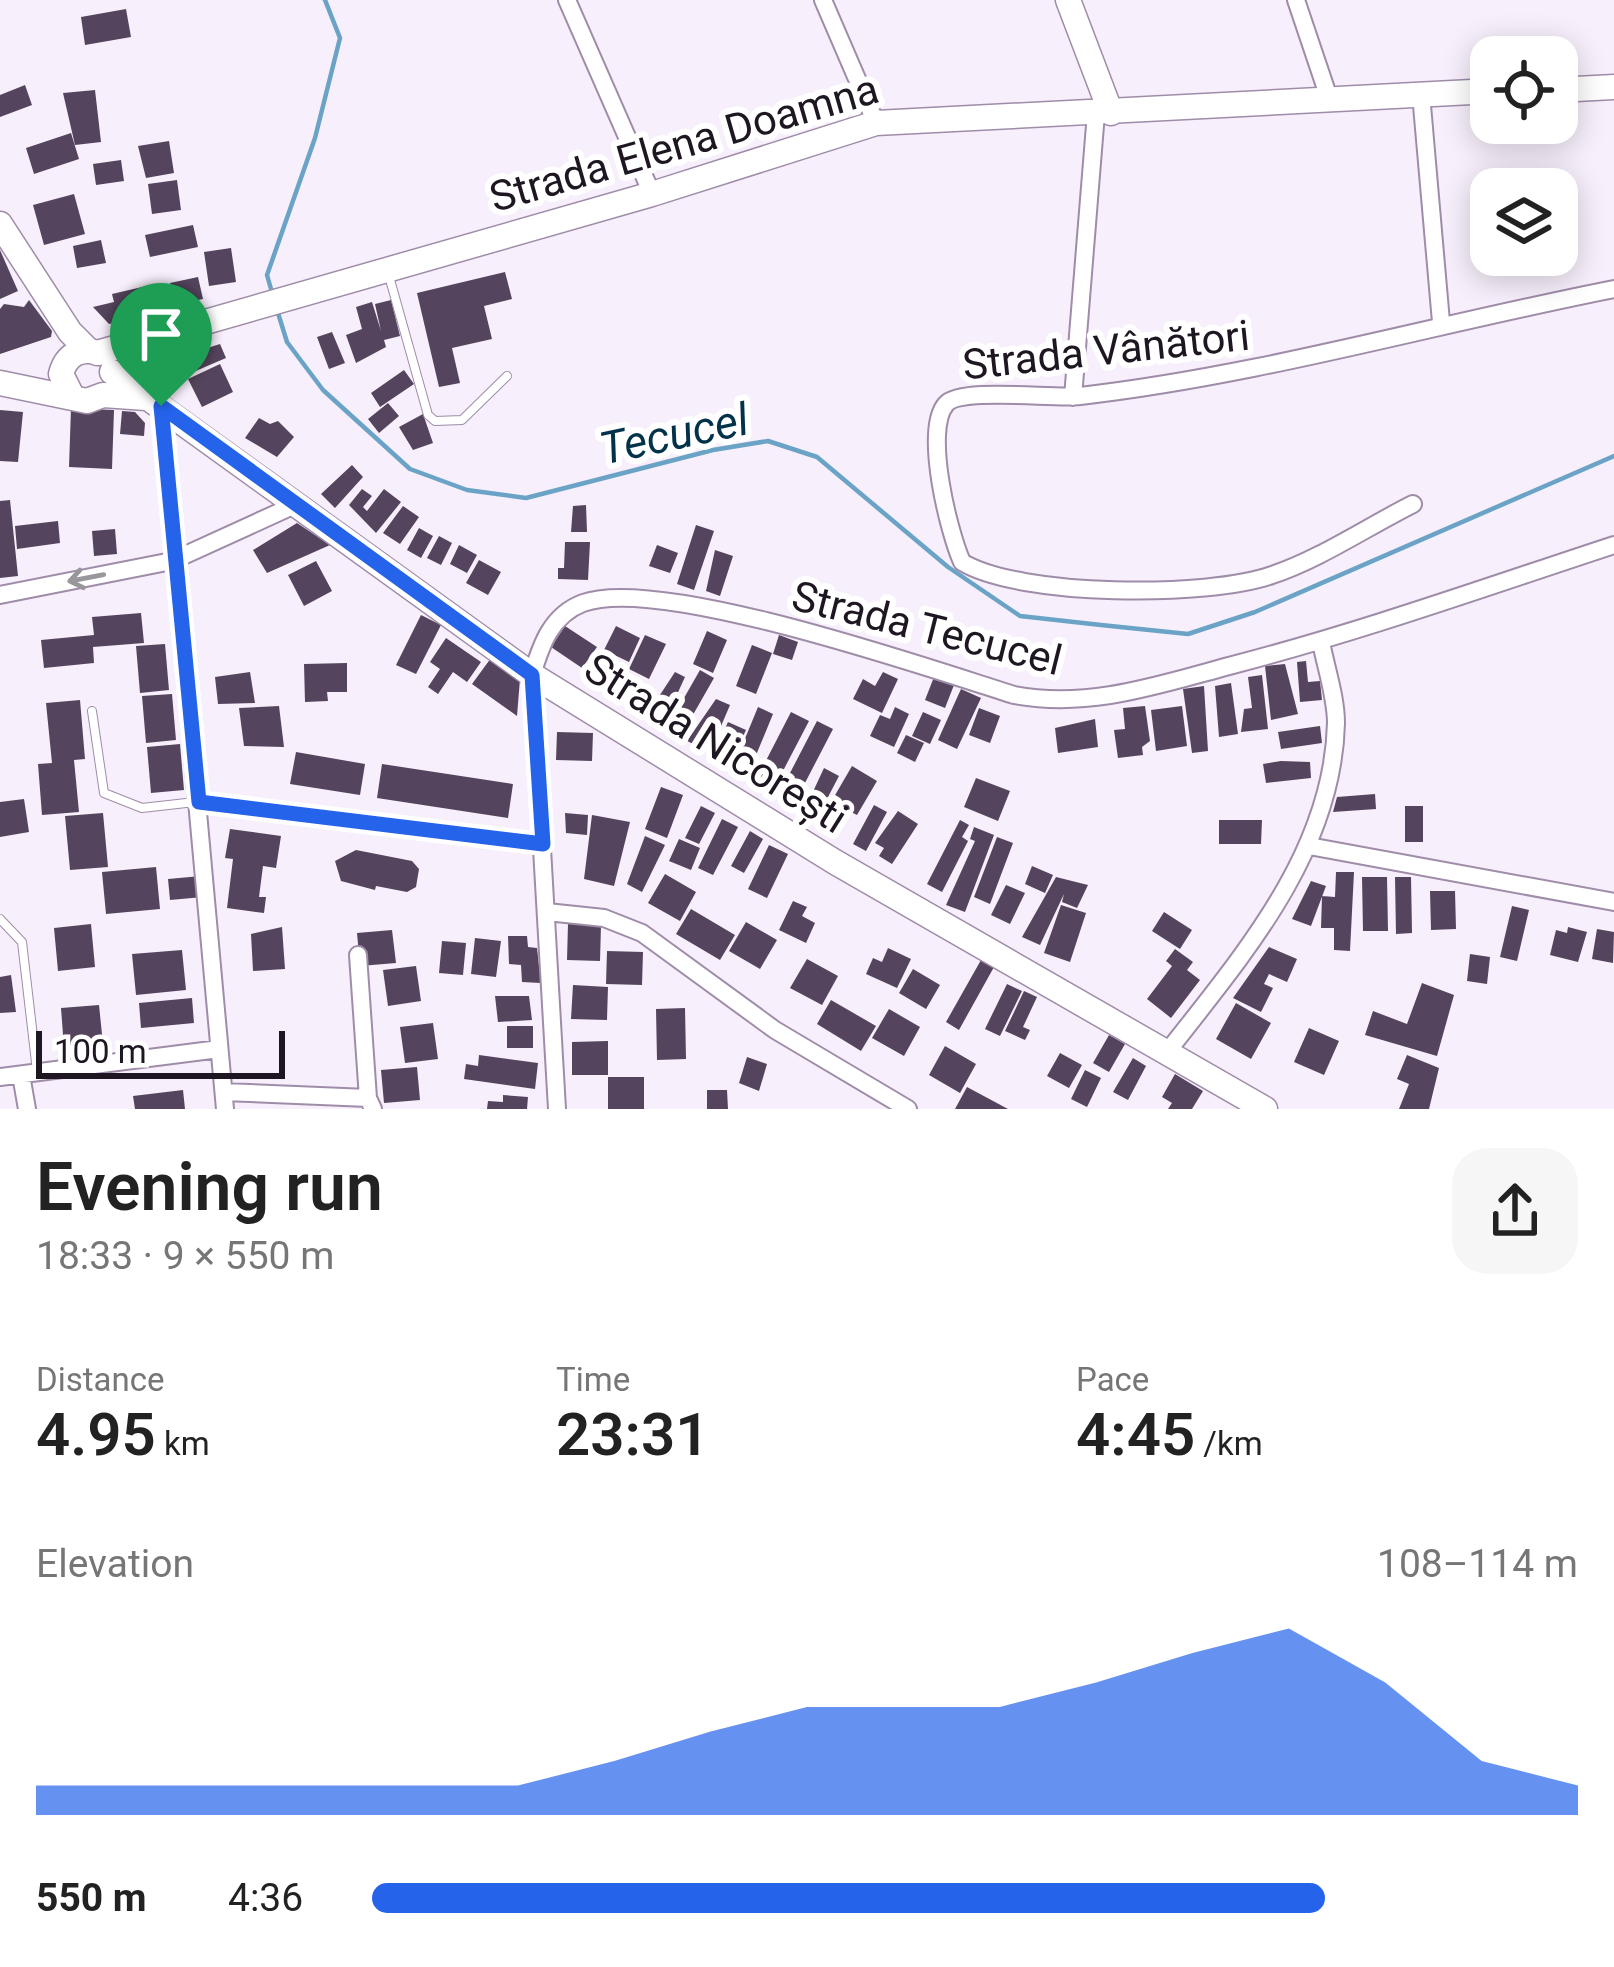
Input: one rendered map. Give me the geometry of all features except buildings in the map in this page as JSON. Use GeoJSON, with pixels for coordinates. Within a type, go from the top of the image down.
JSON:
{"type":"FeatureCollection","features":[{"type":"Feature","properties":{"kind":"main road"},"geometry":{"type":"LineString","coordinates":[[1068,0],[1103,113]]}},
{"type":"Feature","properties":{"kind":"main road"},"geometry":{"type":"LineString","coordinates":[[1578,89],[1614,87]]}},
{"type":"Feature","properties":{"kind":"main road","name":"Strada Elena Doamna"},"geometry":{"type":"LineString","coordinates":[[2,383],[72,396],[63,382],[216,316],[652,194],[876,123],[1470,93]]}},
{"type":"Feature","properties":{"kind":"main road","name":"Strada Nicorești"},"geometry":{"type":"LineString","coordinates":[[0,224],[70,332],[102,364],[532,675],[835,862],[1265,1109]]}},
{"type":"Feature","properties":{"kind":"main road","name":"Strada Elena Doamna"},"geometry":{"type":"LineString","coordinates":[[2,383],[102,364]]}},
{"type":"Feature","properties":{"kind":"street"},"geometry":{"type":"LineString","coordinates":[[567,0],[652,194]]}},
{"type":"Feature","properties":{"kind":"street"},"geometry":{"type":"LineString","coordinates":[[823,0],[876,123]]}},
{"type":"Feature","properties":{"kind":"street"},"geometry":{"type":"LineString","coordinates":[[1296,0],[1329,98]]}},
{"type":"Feature","properties":{"kind":"street"},"geometry":{"type":"LineString","coordinates":[[1421,94],[1441,322]]}},
{"type":"Feature","properties":{"kind":"street"},"geometry":{"type":"LineString","coordinates":[[1073,397],[1103,113]]}},
{"type":"Feature","properties":{"kind":"street","name":"Strada Vânători"},"geometry":{"type":"LineString","coordinates":[[1413,503],[1274,575],[1233,584],[1085,588],[982,575],[962,562],[952,538],[937,437],[944,405],[958,395],[1073,397],[1233,376],[1334,355],[1441,322],[1614,289]]}},
{"type":"Feature","properties":{"kind":"street"},"geometry":{"type":"LineString","coordinates":[[158,403],[224,1101],[370,1104],[358,955]]}},
{"type":"Feature","properties":{"kind":"street"},"geometry":{"type":"LineString","coordinates":[[0,595],[172,561],[297,504]]}},
{"type":"Feature","properties":{"kind":"street","name":"Strada Tecucel"},"geometry":{"type":"LineString","coordinates":[[532,675],[543,638],[564,614],[613,597],[676,602],[1044,700],[1119,694],[1322,642],[1614,545]]}},
{"type":"Feature","properties":{"kind":"street"},"geometry":{"type":"LineString","coordinates":[[1168,1051],[1252,944],[1309,846],[1325,800],[1336,717],[1322,642]]}},
{"type":"Feature","properties":{"kind":"street"},"geometry":{"type":"LineString","coordinates":[[532,675],[557,1109]]}},
{"type":"Feature","properties":{"kind":"street"},"geometry":{"type":"LineString","coordinates":[[199,802],[543,844]]}},
{"type":"Feature","properties":{"kind":"street"},"geometry":{"type":"LineString","coordinates":[[1309,846],[1614,902]]}},
{"type":"Feature","properties":{"kind":"street"},"geometry":{"type":"LineString","coordinates":[[547,912],[604,918],[642,932],[775,1030],[908,1109]]}},
{"type":"Feature","properties":{"kind":"street"},"geometry":{"type":"LineString","coordinates":[[0,1077],[219,1049]]}},
{"type":"Feature","properties":{"kind":"street"},"geometry":{"type":"LineString","coordinates":[[27,1109],[29,1074]]}},
{"type":"Feature","properties":{"kind":"lane"},"geometry":{"type":"LineString","coordinates":[[387,268],[428,415],[435,422],[462,420],[507,376]]}},
{"type":"Feature","properties":{"kind":"lane"},"geometry":{"type":"LineString","coordinates":[[92,711],[104,794],[142,808],[199,802]]}},
{"type":"Feature","properties":{"kind":"lane"},"geometry":{"type":"LineString","coordinates":[[0,919],[22,943],[29,1074]]}},
{"type":"Feature","properties":{"kind":"waterway","name":"Tecucel"},"geometry":{"type":"LineString","coordinates":[[273,296],[267,275],[315,138],[340,38],[325,0]]}},
{"type":"Feature","properties":{"kind":"waterway","name":"Tecucel"},"geometry":{"type":"LineString","coordinates":[[278,313],[287,342],[323,390],[410,469],[467,490],[526,498],[713,450],[768,441],[817,457],[948,567],[1020,616],[1101,625],[1188,634],[1255,612],[1614,456]]}},
{"type":"Feature","properties":{"kind":"route"},"geometry":{"type":"LineString","coordinates":[[161,406],[532,675],[543,844],[199,802],[172,561],[161,406]]}}]}
